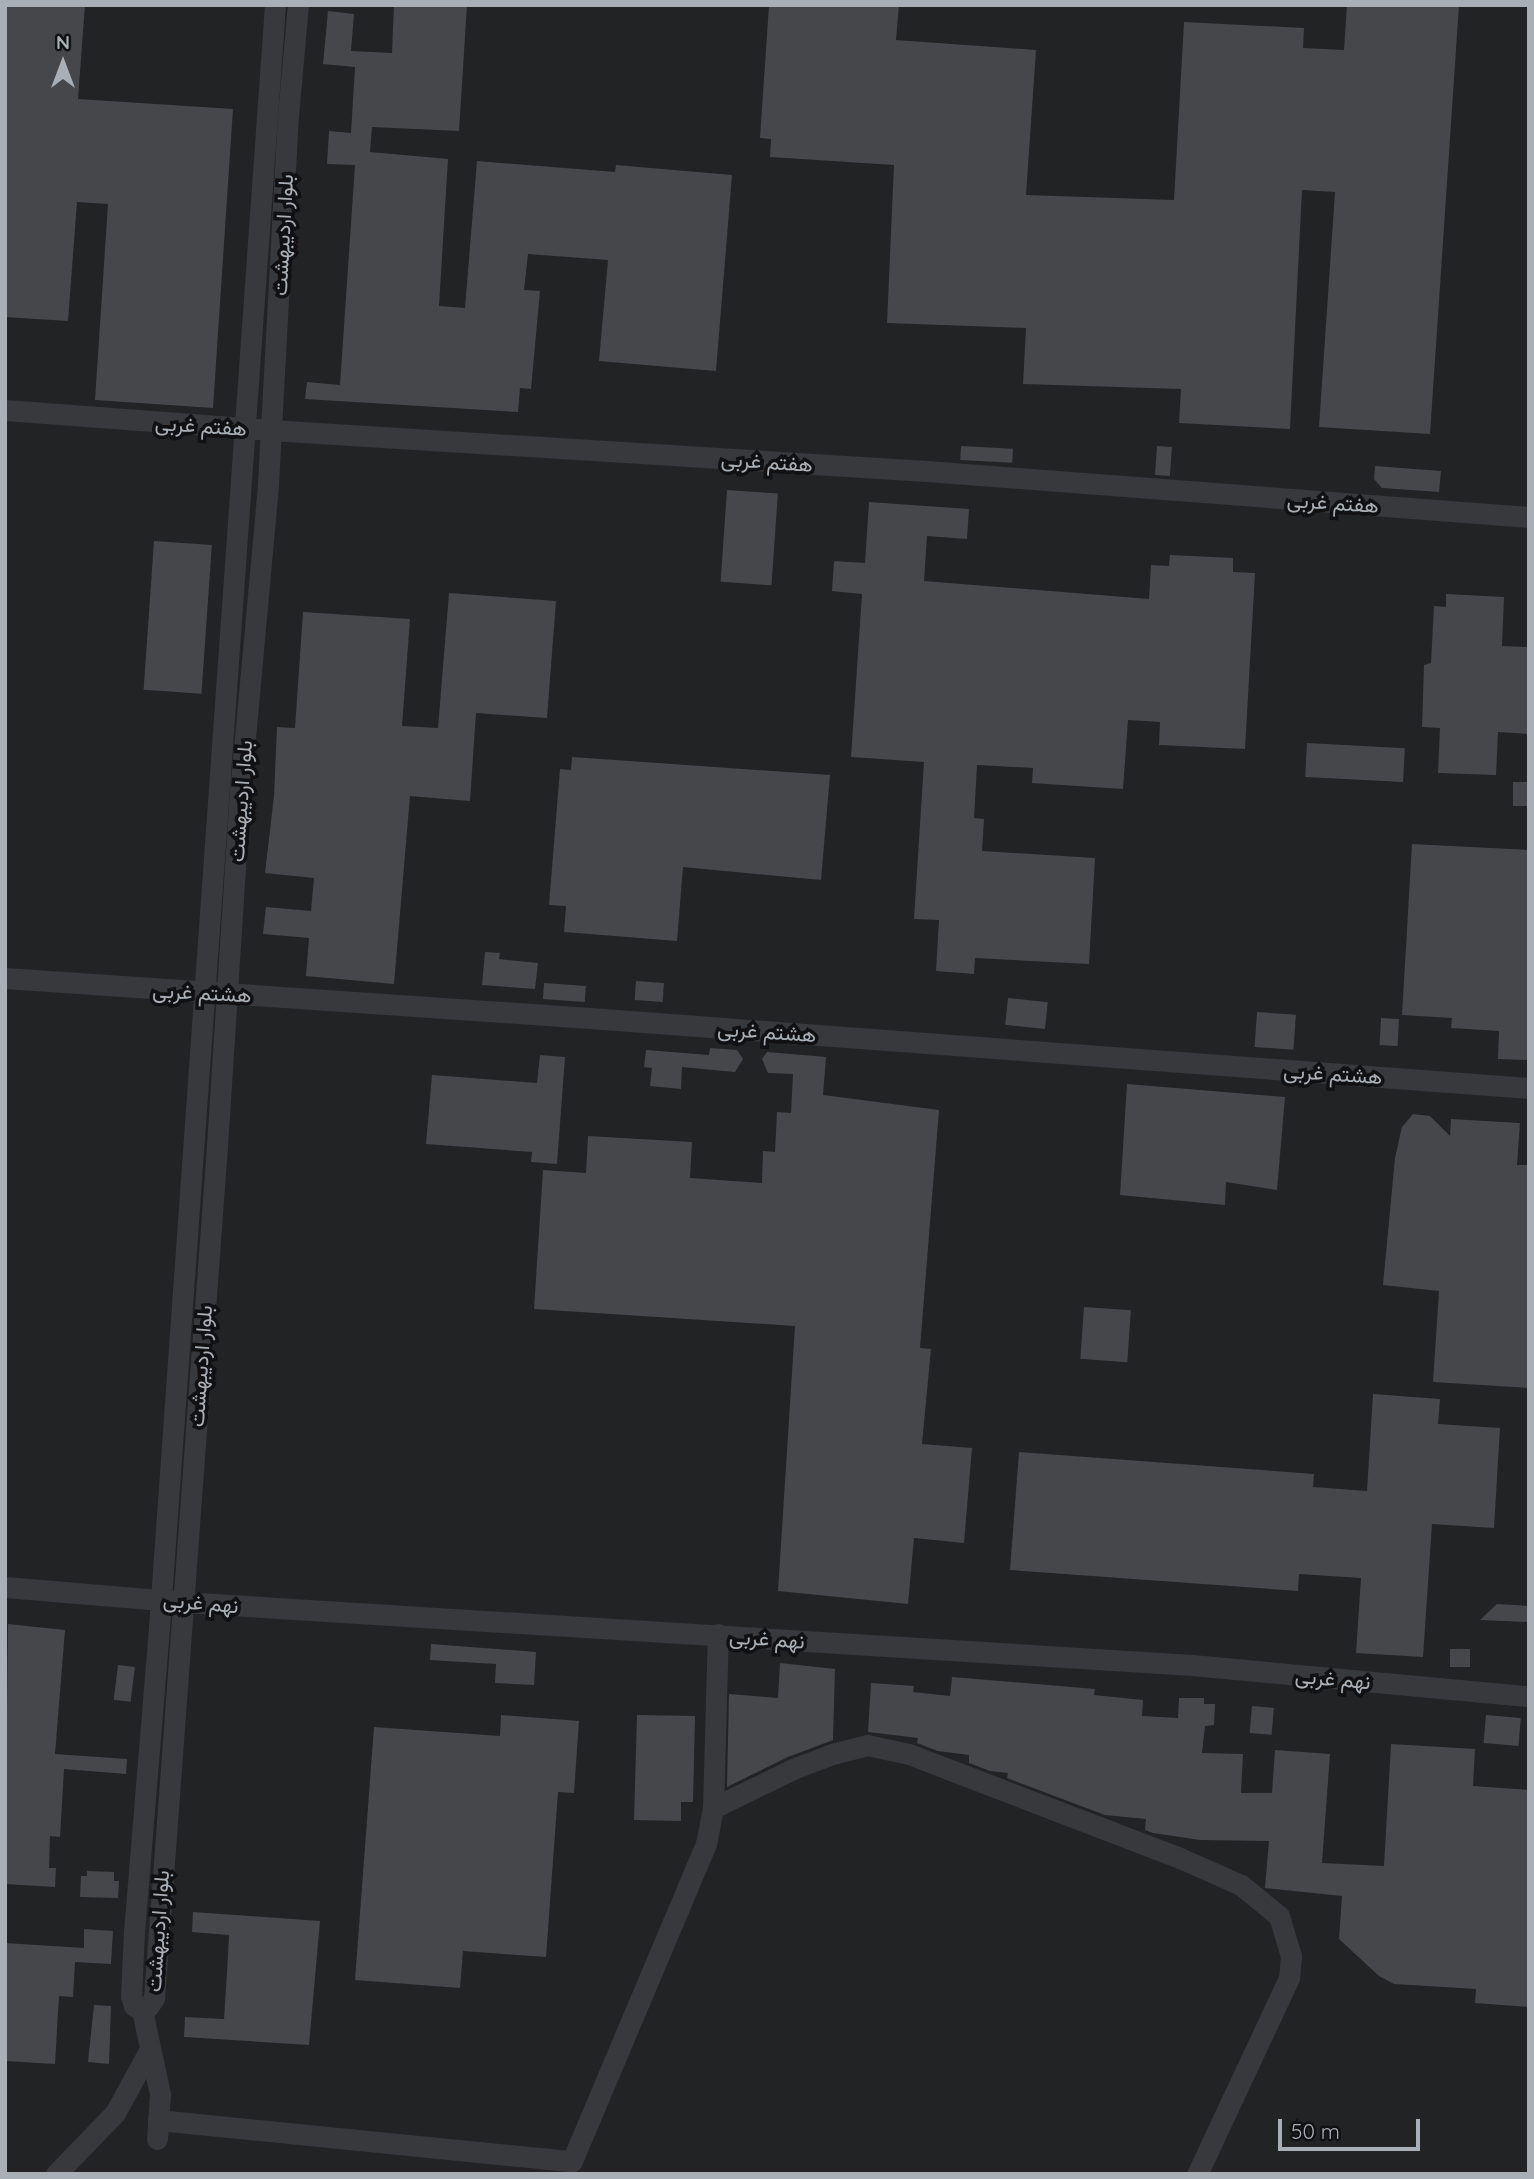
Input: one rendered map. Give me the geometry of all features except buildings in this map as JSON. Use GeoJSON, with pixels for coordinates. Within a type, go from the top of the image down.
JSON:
{"type":"FeatureCollection","features":[{"type":"Feature","properties":{"kind":"street","name":"بلوار اردیبهشت"},"geometry":{"type":"LineString","coordinates":[[172,1600],[205,992],[275,5]]}},
{"type":"Feature","properties":{"kind":"street","name":"بلوار اردیبهشت"},"geometry":{"type":"LineString","coordinates":[[150,2049],[142,2010],[134,2006],[131,1985],[172,1600],[227,993],[240,793],[271,430],[288,116],[298,5]]}},
{"type":"Feature","properties":{"kind":"street","name":"هفتم غربی"},"geometry":{"type":"LineString","coordinates":[[5,410],[271,430],[927,471],[1529,517]]}},
{"type":"Feature","properties":{"kind":"street","name":"هشتم غربی"},"geometry":{"type":"LineString","coordinates":[[5,978],[1529,1088]]}},
{"type":"Feature","properties":{"kind":"street","name":"نهم غربی"},"geometry":{"type":"LineString","coordinates":[[5,1587],[1192,1665],[1529,1696]]}},
{"type":"Feature","properties":{"kind":"street"},"geometry":{"type":"LineString","coordinates":[[150,2049],[160,2094],[157,2130],[566,2167],[706,1844],[713,1808],[719,1634]]}},
{"type":"Feature","properties":{"kind":"street"},"geometry":{"type":"LineString","coordinates":[[713,1808],[793,1769],[832,1754],[867,1745],[909,1754],[1180,1858],[1241,1885],[1279,1916],[1291,1956],[1290,1978],[1197,2174]]}},
{"type":"Feature","properties":{"kind":"street"},"geometry":{"type":"LineString","coordinates":[[57,2174],[115,2113],[150,2049]]}},
{"type":"Feature","properties":{"kind":"shaded area"},"geometry":{"type":"Polygon","coordinates":[[[5,5],[1529,5],[1529,2174],[5,2174],[5,5]]]}}]}
